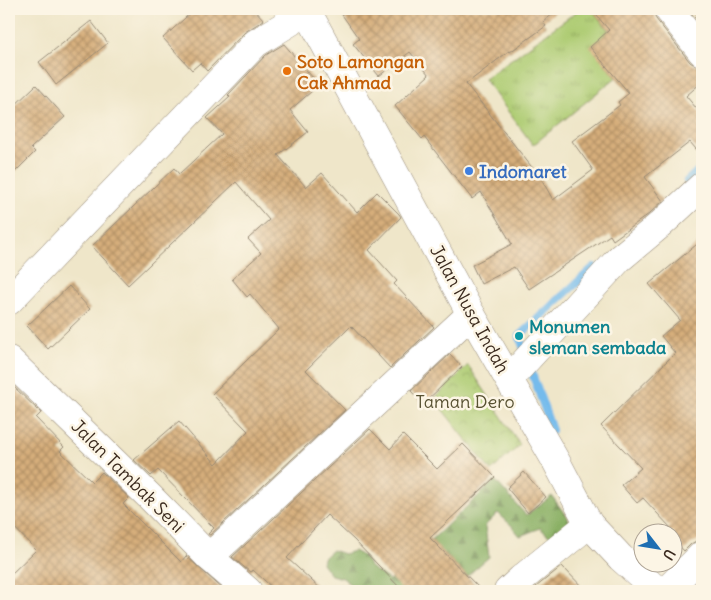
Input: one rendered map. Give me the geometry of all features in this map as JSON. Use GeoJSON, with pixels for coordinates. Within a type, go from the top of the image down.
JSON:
{"type":"FeatureCollection","features":[{"type":"Feature","properties":{"kind":"street"},"geometry":{"type":"LineString","coordinates":[[668,9],[702,52]]}},
{"type":"Feature","properties":{"kind":"street"},"geometry":{"type":"LineString","coordinates":[[9,301],[256,43],[307,10]]}},
{"type":"Feature","properties":{"kind":"street","name":"Jalan Nusa Indah"},"geometry":{"type":"LineString","coordinates":[[307,10],[471,314],[590,524],[621,558],[658,591]]}},
{"type":"Feature","properties":{"kind":"street"},"geometry":{"type":"LineString","coordinates":[[509,379],[619,259],[702,186]]}},
{"type":"Feature","properties":{"kind":"street"},"geometry":{"type":"LineString","coordinates":[[209,556],[471,314]]}},
{"type":"Feature","properties":{"kind":"street","name":"Jalan Tambak Seni"},"geometry":{"type":"LineString","coordinates":[[9,360],[209,556],[248,591]]}},
{"type":"Feature","properties":{"kind":"street"},"geometry":{"type":"LineString","coordinates":[[508,591],[590,524]]}},
{"type":"Feature","properties":{"kind":"street"},"geometry":{"type":"LineString","coordinates":[[666,591],[702,555]]}},
{"type":"Feature","properties":{"kind":"green space"},"geometry":{"type":"Polygon","coordinates":[[[580,9],[591,9],[635,62],[533,145],[484,79],[580,9]]]}},
{"type":"Feature","properties":{"kind":"green space","name":"Taman Dero"},"geometry":{"type":"Polygon","coordinates":[[[468,365],[520,445],[491,471],[434,399],[468,365]]]}},
{"type":"Feature","properties":{"kind":"green space"},"geometry":{"type":"Polygon","coordinates":[[[495,480],[526,515],[552,496],[578,533],[557,543],[540,528],[520,536],[498,513],[485,526],[489,557],[467,576],[442,551],[401,591],[350,591],[353,587],[343,578],[331,575],[322,563],[323,558],[332,550],[344,554],[354,551],[363,556],[370,567],[389,580],[495,480]]]}},
{"type":"Feature","properties":{"kind":"building"},"geometry":{"type":"Polygon","coordinates":[[[195,9],[254,9],[264,20],[245,32],[207,71],[200,63],[192,70],[163,38],[195,9]]]}},
{"type":"Feature","properties":{"kind":"building"},"geometry":{"type":"Polygon","coordinates":[[[338,9],[559,9],[543,22],[546,26],[466,84],[542,180],[553,200],[593,170],[572,141],[620,105],[618,102],[629,93],[590,47],[609,30],[591,9],[653,9],[656,19],[690,62],[702,67],[702,82],[686,96],[702,115],[702,156],[690,142],[645,177],[663,201],[649,214],[613,240],[610,235],[529,289],[514,267],[481,284],[472,265],[512,244],[481,192],[472,199],[424,137],[422,139],[395,106],[429,75],[410,52],[379,76],[353,44],[359,39],[338,9]]]}},
{"type":"Feature","properties":{"kind":"building"},"geometry":{"type":"Polygon","coordinates":[[[688,9],[702,9],[702,27],[688,9]]]}},
{"type":"Feature","properties":{"kind":"building"},"geometry":{"type":"Polygon","coordinates":[[[91,21],[108,43],[56,85],[39,62],[91,21]]]}},
{"type":"Feature","properties":{"kind":"building"},"geometry":{"type":"Polygon","coordinates":[[[284,44],[319,85],[290,110],[308,132],[278,155],[306,187],[322,173],[357,212],[377,192],[399,214],[401,217],[369,250],[397,281],[394,284],[434,327],[390,368],[351,326],[306,370],[345,410],[210,535],[208,534],[214,528],[158,470],[151,476],[134,460],[179,421],[216,464],[248,431],[212,394],[279,329],[250,294],[247,297],[232,279],[261,253],[248,239],[269,220],[236,182],[128,285],[92,246],[174,168],[179,174],[222,134],[207,118],[230,97],[228,95],[266,55],[284,44]]]}},
{"type":"Feature","properties":{"kind":"building"},"geometry":{"type":"Polygon","coordinates":[[[36,85],[65,117],[31,148],[35,152],[9,178],[9,111],[36,85]]]}},
{"type":"Feature","properties":{"kind":"building"},"geometry":{"type":"Polygon","coordinates":[[[702,240],[702,540],[691,544],[684,551],[684,522],[665,522],[643,498],[637,503],[621,485],[641,468],[601,426],[675,353],[661,336],[680,320],[649,284],[702,240]]]}},
{"type":"Feature","properties":{"kind":"building"},"geometry":{"type":"Polygon","coordinates":[[[69,286],[90,309],[48,349],[27,326],[69,286]]]}},
{"type":"Feature","properties":{"kind":"building"},"geometry":{"type":"Polygon","coordinates":[[[450,354],[462,367],[423,404],[411,391],[450,354]]]}},
{"type":"Feature","properties":{"kind":"building"},"geometry":{"type":"Polygon","coordinates":[[[9,382],[41,413],[36,418],[64,447],[60,451],[92,482],[102,472],[129,498],[123,504],[181,562],[186,556],[225,591],[9,591],[9,576],[36,550],[9,522],[9,382]]]}},
{"type":"Feature","properties":{"kind":"building"},"geometry":{"type":"Polygon","coordinates":[[[370,429],[390,449],[403,435],[437,469],[463,444],[495,477],[430,538],[482,591],[403,591],[327,515],[287,558],[323,591],[276,591],[253,570],[250,572],[232,557],[370,429]]]}},
{"type":"Feature","properties":{"kind":"building"},"geometry":{"type":"Polygon","coordinates":[[[524,472],[546,497],[528,513],[507,488],[524,472]]]}},
{"type":"Feature","properties":{"kind":"building"},"geometry":{"type":"Polygon","coordinates":[[[562,566],[586,591],[531,591],[562,566]]]}},
{"type":"Feature","properties":{"kind":"waterway"},"geometry":{"type":"LineString","coordinates":[[687,181],[702,167]]}},
{"type":"Feature","properties":{"kind":"waterway"},"geometry":{"type":"LineString","coordinates":[[526,354],[519,336],[594,267]]}},
{"type":"Feature","properties":{"kind":"waterway"},"geometry":{"type":"LineString","coordinates":[[529,365],[552,430]]}},
{"type":"Feature","properties":{"kind":"place","name":"Soto Lamongan Cak Ahmad"},"geometry":{"type":"Point","coordinates":[287,71]}},
{"type":"Feature","properties":{"kind":"place","name":"Indomaret"},"geometry":{"type":"Point","coordinates":[469,171]}},
{"type":"Feature","properties":{"kind":"place","name":"Monumen sleman sembada"},"geometry":{"type":"Point","coordinates":[519,336]}}]}
